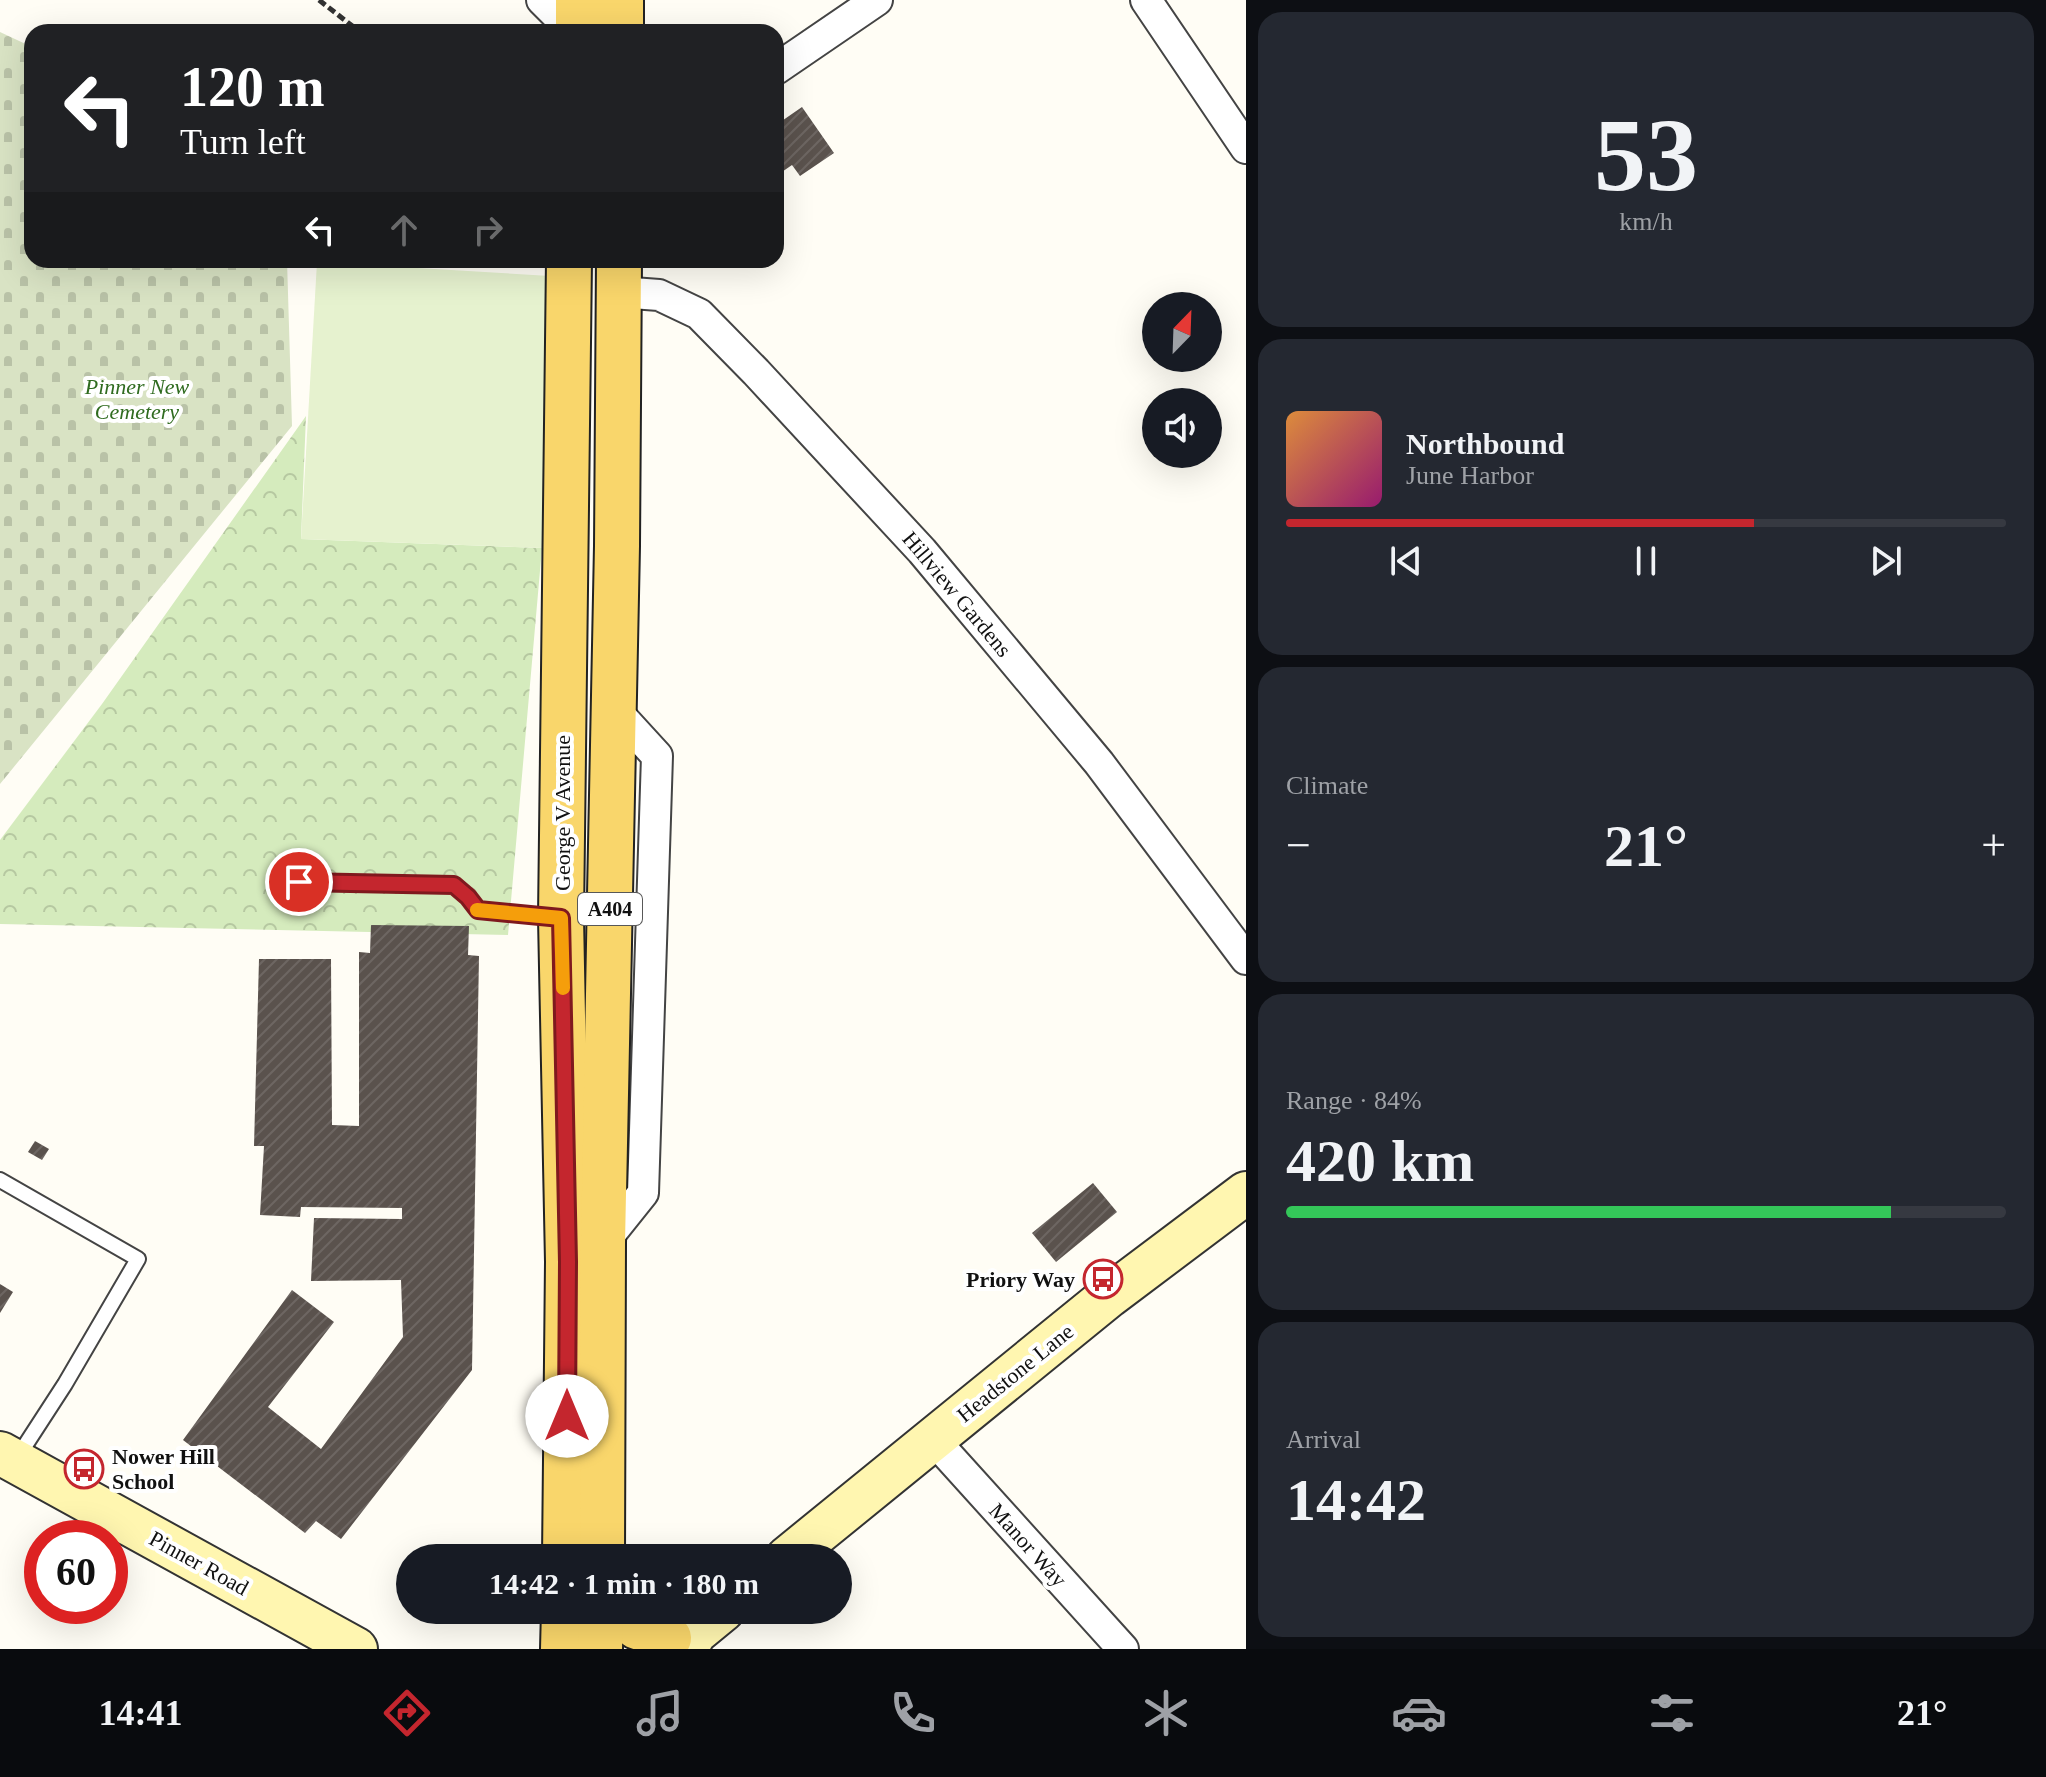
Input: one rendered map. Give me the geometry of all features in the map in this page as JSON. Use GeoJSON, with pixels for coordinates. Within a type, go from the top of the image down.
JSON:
{"type":"FeatureCollection","features":[{"type":"Feature","properties":{"kind":"main road"},"geometry":{"type":"LineString","coordinates":[[576,24],[578,0]]}},
{"type":"Feature","properties":{"kind":"main road"},"geometry":{"type":"LineString","coordinates":[[621,0],[621,24]]}},
{"type":"Feature","properties":{"kind":"main road","name":"George V Avenue"},"geometry":{"type":"LineString","coordinates":[[565,1544],[568,1262],[561,918],[569,268]]}},
{"type":"Feature","properties":{"kind":"main road","name":"A404"},"geometry":{"type":"LineString","coordinates":[[602,1544],[603,1243],[619,276]]}},
{"type":"Feature","properties":{"kind":"main road"},"geometry":{"type":"LineString","coordinates":[[561,918],[610,896]]}},
{"type":"Feature","properties":{"kind":"main road"},"geometry":{"type":"LineString","coordinates":[[563,1649],[564,1624]]}},
{"type":"Feature","properties":{"kind":"main road"},"geometry":{"type":"LineString","coordinates":[[600,1649],[601,1624]]}},
{"type":"Feature","properties":{"kind":"main road"},"geometry":{"type":"LineString","coordinates":[[633,1624],[685,1636]]}},
{"type":"Feature","properties":{"kind":"street"},"geometry":{"type":"LineString","coordinates":[[542,0],[568,24]]}},
{"type":"Feature","properties":{"kind":"street"},"geometry":{"type":"LineString","coordinates":[[784,64],[877,0]]}},
{"type":"Feature","properties":{"kind":"street"},"geometry":{"type":"LineString","coordinates":[[1146,0],[1246,148]]}},
{"type":"Feature","properties":{"kind":"street","name":"Hillview Gardens"},"geometry":{"type":"LineString","coordinates":[[619,276],[699,314],[922,551],[1099,763],[1246,959]]}},
{"type":"Feature","properties":{"kind":"street"},"geometry":{"type":"LineString","coordinates":[[603,1243],[643,1193],[657,756],[614,709]]}},
{"type":"Feature","properties":{"kind":"street","name":"Headstone Lane"},"geometry":{"type":"LineString","coordinates":[[804,1544],[1109,1296],[1246,1193]]}},
{"type":"Feature","properties":{"kind":"street","name":"Manor Way"},"geometry":{"type":"LineString","coordinates":[[934,1440],[1123,1649]]}},
{"type":"Feature","properties":{"kind":"street","name":"Pinner Road"},"geometry":{"type":"LineString","coordinates":[[7,1457],[356,1649]]}},
{"type":"Feature","properties":{"kind":"lane"},"geometry":{"type":"LineString","coordinates":[[299,882],[454,885],[478,910],[561,918]]}},
{"type":"Feature","properties":{"kind":"lane"},"geometry":{"type":"LineString","coordinates":[[0,1180],[138,1259],[65,1384],[7,1457]]}},
{"type":"Feature","properties":{"kind":"path"},"geometry":{"type":"LineString","coordinates":[[319,0],[350,24]]}},
{"type":"Feature","properties":{"kind":"green space","name":"Pinner New Cemetery"},"geometry":{"type":"Polygon","coordinates":[[[0,32],[24,43],[24,268],[287,268],[292,426],[0,784],[0,32]]]}},
{"type":"Feature","properties":{"kind":"green space"},"geometry":{"type":"Polygon","coordinates":[[[317,268],[417,268],[550,276],[542,548],[301,539],[317,268]]]}},
{"type":"Feature","properties":{"kind":"green space"},"geometry":{"type":"Polygon","coordinates":[[[306,416],[301,539],[542,548],[508,935],[0,924],[0,840],[102,704],[306,416]]]}},
{"type":"Feature","properties":{"kind":"building"},"geometry":{"type":"Polygon","coordinates":[[[802,107],[834,153],[800,176],[792,165],[784,170],[784,119],[802,107]]]}},
{"type":"Feature","properties":{"kind":"building"},"geometry":{"type":"Polygon","coordinates":[[[371,925],[469,926],[468,955],[479,956],[472,1370],[341,1539],[316,1521],[305,1533],[183,1440],[292,1290],[334,1322],[268,1407],[321,1449],[403,1337],[401,1280],[311,1281],[314,1218],[402,1219],[402,1208],[301,1207],[300,1217],[260,1215],[264,1146],[254,1146],[259,959],[331,959],[332,1125],[359,1126],[359,952],[370,953],[371,925]]]}},
{"type":"Feature","properties":{"kind":"building"},"geometry":{"type":"Polygon","coordinates":[[[35,1141],[49,1149],[42,1160],[28,1152],[35,1141]]]}},
{"type":"Feature","properties":{"kind":"building"},"geometry":{"type":"Polygon","coordinates":[[[1093,1183],[1117,1212],[1056,1262],[1032,1233],[1093,1183]]]}},
{"type":"Feature","properties":{"kind":"building"},"geometry":{"type":"Polygon","coordinates":[[[0,1284],[13,1292],[0,1313],[0,1284]]]}},
{"type":"Feature","properties":{"kind":"slow traffic"},"geometry":{"type":"LineString","coordinates":[[477,910],[561,918],[563,988]]}},
{"type":"Feature","properties":{"kind":"place","name":"Priory Way"},"geometry":{"type":"Point","coordinates":[1103,1279]}},
{"type":"Feature","properties":{"kind":"place","name":"Nower Hill School"},"geometry":{"type":"Point","coordinates":[84,1469]}},
{"type":"Feature","properties":{"kind":"route"},"geometry":{"type":"LineString","coordinates":[[299,882],[454,885],[478,910],[561,918],[568,1262],[567,1416]]}}]}
